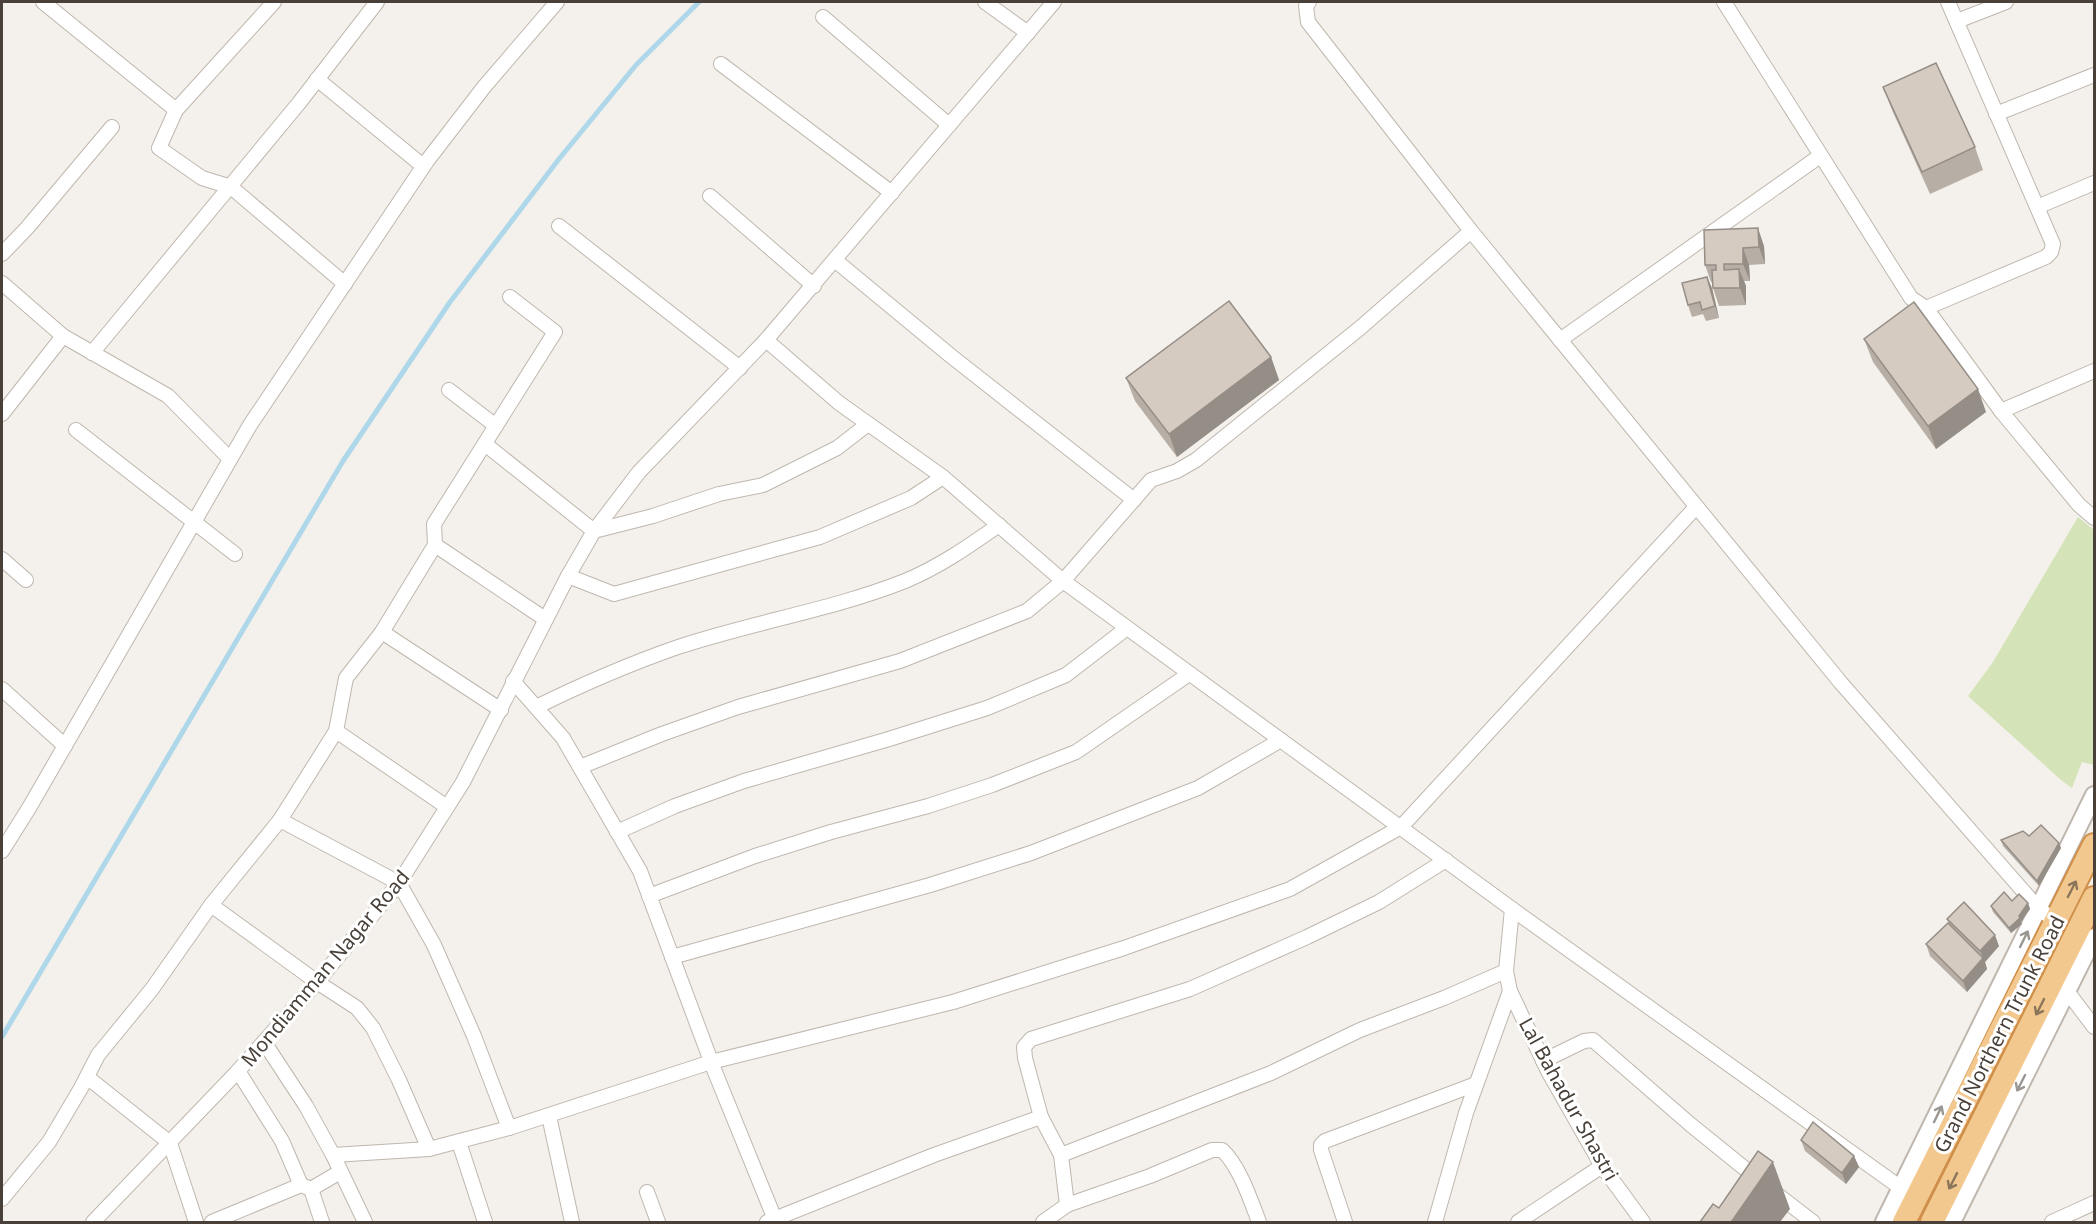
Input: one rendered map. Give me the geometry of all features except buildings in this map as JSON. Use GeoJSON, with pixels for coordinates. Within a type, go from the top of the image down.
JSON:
{"type":"FeatureCollection","features":[{"type":"Feature","properties":{"kind":"highway","name":"Grand Northern Trunk Road"},"geometry":{"type":"LineString","coordinates":[[1904,1222],[2047,915],[2094,845]]}},
{"type":"Feature","properties":{"kind":"highway","name":"Grand Northern Trunk Road"},"geometry":{"type":"LineString","coordinates":[[1932,1222],[2094,898]]}},
{"type":"Feature","properties":{"kind":"street"},"geometry":{"type":"LineString","coordinates":[[43,2],[176,110]]}},
{"type":"Feature","properties":{"kind":"street"},"geometry":{"type":"LineString","coordinates":[[274,2],[176,110],[159,148],[202,178],[231,187],[345,284]]}},
{"type":"Feature","properties":{"kind":"street"},"geometry":{"type":"LineString","coordinates":[[92,353],[231,187],[377,2]]}},
{"type":"Feature","properties":{"kind":"street"},"geometry":{"type":"LineString","coordinates":[[2,851],[250,425],[423,166],[554,2]]}},
{"type":"Feature","properties":{"kind":"street"},"geometry":{"type":"LineString","coordinates":[[985,2],[1028,33]]}},
{"type":"Feature","properties":{"kind":"street","name":"Mondiamman Nagar Road"},"geometry":{"type":"LineString","coordinates":[[93,1222],[238,1071],[317,982],[399,883],[463,782],[545,619],[594,531],[639,472],[740,368],[814,286],[1054,2]]}},
{"type":"Feature","properties":{"kind":"street"},"geometry":{"type":"LineString","coordinates":[[1309,2],[1306,6],[1308,22],[1471,231],[1841,683],[2047,915]]}},
{"type":"Feature","properties":{"kind":"street"},"geometry":{"type":"LineString","coordinates":[[1724,2],[1911,298],[1926,308],[2001,411],[2079,505],[2094,518]]}},
{"type":"Feature","properties":{"kind":"street"},"geometry":{"type":"LineString","coordinates":[[1926,308],[2046,257],[2051,252],[2053,244],[1948,2]]}},
{"type":"Feature","properties":{"kind":"street"},"geometry":{"type":"LineString","coordinates":[[1957,21],[2006,2]]}},
{"type":"Feature","properties":{"kind":"street"},"geometry":{"type":"LineString","coordinates":[[823,17],[949,125]]}},
{"type":"Feature","properties":{"kind":"street"},"geometry":{"type":"LineString","coordinates":[[721,64],[892,193]]}},
{"type":"Feature","properties":{"kind":"street"},"geometry":{"type":"LineString","coordinates":[[1996,114],[2094,75]]}},
{"type":"Feature","properties":{"kind":"street"},"geometry":{"type":"LineString","coordinates":[[317,79],[423,166]]}},
{"type":"Feature","properties":{"kind":"street"},"geometry":{"type":"LineString","coordinates":[[2,254],[27,228],[112,127]]}},
{"type":"Feature","properties":{"kind":"street"},"geometry":{"type":"LineString","coordinates":[[1560,340],[1820,156]]}},
{"type":"Feature","properties":{"kind":"street"},"geometry":{"type":"LineString","coordinates":[[2037,207],[2094,183]]}},
{"type":"Feature","properties":{"kind":"street"},"geometry":{"type":"LineString","coordinates":[[710,196],[814,286]]}},
{"type":"Feature","properties":{"kind":"street"},"geometry":{"type":"LineString","coordinates":[[559,226],[740,368]]}},
{"type":"Feature","properties":{"kind":"street"},"geometry":{"type":"LineString","coordinates":[[580,767],[738,707],[900,661],[1027,611],[1063,581],[1151,480],[1177,471],[1196,460],[1360,328],[1471,231]]}},
{"type":"Feature","properties":{"kind":"street"},"geometry":{"type":"LineString","coordinates":[[836,261],[960,363],[1134,500]]}},
{"type":"Feature","properties":{"kind":"street"},"geometry":{"type":"LineString","coordinates":[[2,283],[63,336],[168,396],[230,459]]}},
{"type":"Feature","properties":{"kind":"street"},"geometry":{"type":"LineString","coordinates":[[2,1199],[49,1142],[98,1055],[152,989],[210,905],[280,820],[336,730],[346,678],[382,632],[435,545],[434,524],[555,333],[510,297]]}},
{"type":"Feature","properties":{"kind":"street"},"geometry":{"type":"LineString","coordinates":[[2,414],[63,336]]}},
{"type":"Feature","properties":{"kind":"street"},"geometry":{"type":"LineString","coordinates":[[766,340],[839,403],[943,477],[1063,581],[1512,909],[1901,1188]]}},
{"type":"Feature","properties":{"kind":"street"},"geometry":{"type":"LineString","coordinates":[[2001,411],[2094,371]]}},
{"type":"Feature","properties":{"kind":"street"},"geometry":{"type":"LineString","coordinates":[[449,390],[496,426]]}},
{"type":"Feature","properties":{"kind":"street"},"geometry":{"type":"LineString","coordinates":[[485,444],[594,531],[653,516],[719,494],[763,485],[837,448],[868,424]]}},
{"type":"Feature","properties":{"kind":"street"},"geometry":{"type":"LineString","coordinates":[[76,430],[235,554]]}},
{"type":"Feature","properties":{"kind":"street"},"geometry":{"type":"LineString","coordinates":[[568,576],[614,594],[820,537],[911,498],[943,477]]}},
{"type":"Feature","properties":{"kind":"street"},"geometry":{"type":"LineString","coordinates":[[333,1155],[429,1149],[459,1142],[549,1116],[711,1062],[953,1002],[1124,948],[1290,889],[1401,827],[1696,507]]}},
{"type":"Feature","properties":{"kind":"street"},"geometry":{"type":"LineString","coordinates":[[536,707],[601,675],[680,647],[839,604],[907,580],[955,556],[999,525]]}},
{"type":"Feature","properties":{"kind":"street"},"geometry":{"type":"LineString","coordinates":[[435,545],[545,619]]}},
{"type":"Feature","properties":{"kind":"street"},"geometry":{"type":"LineString","coordinates":[[2,559],[26,580]]}},
{"type":"Feature","properties":{"kind":"street"},"geometry":{"type":"LineString","coordinates":[[617,832],[675,806],[744,781],[987,708],[1066,675],[1126,628]]}},
{"type":"Feature","properties":{"kind":"street"},"geometry":{"type":"LineString","coordinates":[[382,632],[501,710]]}},
{"type":"Feature","properties":{"kind":"street"},"geometry":{"type":"LineString","coordinates":[[649,896],[755,856],[992,785],[1076,752],[1189,674]]}},
{"type":"Feature","properties":{"kind":"street"},"geometry":{"type":"LineString","coordinates":[[513,681],[563,738],[640,871],[772,1221],[934,1155],[1041,1117]]}},
{"type":"Feature","properties":{"kind":"street"},"geometry":{"type":"LineString","coordinates":[[2,689],[65,746]]}},
{"type":"Feature","properties":{"kind":"street"},"geometry":{"type":"LineString","coordinates":[[336,730],[447,807]]}},
{"type":"Feature","properties":{"kind":"street"},"geometry":{"type":"LineString","coordinates":[[672,957],[930,885],[1031,853],[1198,788],[1281,740]]}},
{"type":"Feature","properties":{"kind":"street"},"geometry":{"type":"LineString","coordinates":[[1884,1222],[2047,915],[2094,795]]}},
{"type":"Feature","properties":{"kind":"street"},"geometry":{"type":"LineString","coordinates":[[280,820],[399,883],[439,956],[474,1036],[509,1128]]}},
{"type":"Feature","properties":{"kind":"street"},"geometry":{"type":"LineString","coordinates":[[1067,1205],[1061,1155],[1041,1117],[1025,1058],[1024,1047],[1031,1039],[1190,990],[1379,902],[1446,860]]}},
{"type":"Feature","properties":{"kind":"street"},"geometry":{"type":"LineString","coordinates":[[210,905],[357,1008],[372,1028],[399,1080],[429,1149]]}},
{"type":"Feature","properties":{"kind":"street","name":"Lal Bahadur Shastri"},"geometry":{"type":"LineString","coordinates":[[1512,909],[1506,971],[1510,991],[1543,1061],[1602,1166],[1643,1222]]}},
{"type":"Feature","properties":{"kind":"street"},"geometry":{"type":"LineString","coordinates":[[1952,1222],[2094,937]]}},
{"type":"Feature","properties":{"kind":"street"},"geometry":{"type":"LineString","coordinates":[[1061,1155],[1271,1073],[1360,1030],[1444,998],[1506,971]]}},
{"type":"Feature","properties":{"kind":"street"},"geometry":{"type":"LineString","coordinates":[[1435,1222],[1476,1084],[1510,991]]}},
{"type":"Feature","properties":{"kind":"street"},"geometry":{"type":"LineString","coordinates":[[2067,991],[2094,1027]]}},
{"type":"Feature","properties":{"kind":"street"},"geometry":{"type":"LineString","coordinates":[[1543,1061],[1584,1041],[1593,1040],[1600,1044],[1691,1125],[1812,1222]]}},
{"type":"Feature","properties":{"kind":"street"},"geometry":{"type":"LineString","coordinates":[[264,1042],[306,1106],[333,1155],[364,1222]]}},
{"type":"Feature","properties":{"kind":"street"},"geometry":{"type":"LineString","coordinates":[[238,1071],[282,1141],[322,1222]]}},
{"type":"Feature","properties":{"kind":"street"},"geometry":{"type":"LineString","coordinates":[[87,1077],[170,1143],[196,1222]]}},
{"type":"Feature","properties":{"kind":"street"},"geometry":{"type":"LineString","coordinates":[[1346,1222],[1321,1145],[1325,1141],[1476,1084]]}},
{"type":"Feature","properties":{"kind":"street"},"geometry":{"type":"LineString","coordinates":[[549,1116],[573,1222]]}},
{"type":"Feature","properties":{"kind":"street"},"geometry":{"type":"LineString","coordinates":[[459,1142],[485,1222]]}},
{"type":"Feature","properties":{"kind":"street"},"geometry":{"type":"LineString","coordinates":[[1044,1222],[1067,1205],[1150,1176],[1212,1150],[1222,1150],[1229,1156],[1259,1222]]}},
{"type":"Feature","properties":{"kind":"street"},"geometry":{"type":"LineString","coordinates":[[1524,1221],[1602,1166]]}},
{"type":"Feature","properties":{"kind":"street"},"geometry":{"type":"LineString","coordinates":[[212,1222],[340,1173]]}},
{"type":"Feature","properties":{"kind":"street"},"geometry":{"type":"LineString","coordinates":[[647,1192],[658,1222]]}},
{"type":"Feature","properties":{"kind":"street"},"geometry":{"type":"LineString","coordinates":[[2052,1222],[2094,1203]]}},
{"type":"Feature","properties":{"kind":"green space"},"geometry":{"type":"Polygon","coordinates":[[[2078,517],[2094,530],[2094,765],[2082,762],[2072,788],[1968,696],[1993,662],[2078,517]]]}},
{"type":"Feature","properties":{"kind":"waterway"},"geometry":{"type":"LineString","coordinates":[[2,1037],[343,461],[450,302],[559,159],[636,65],[699,2]]}}]}
